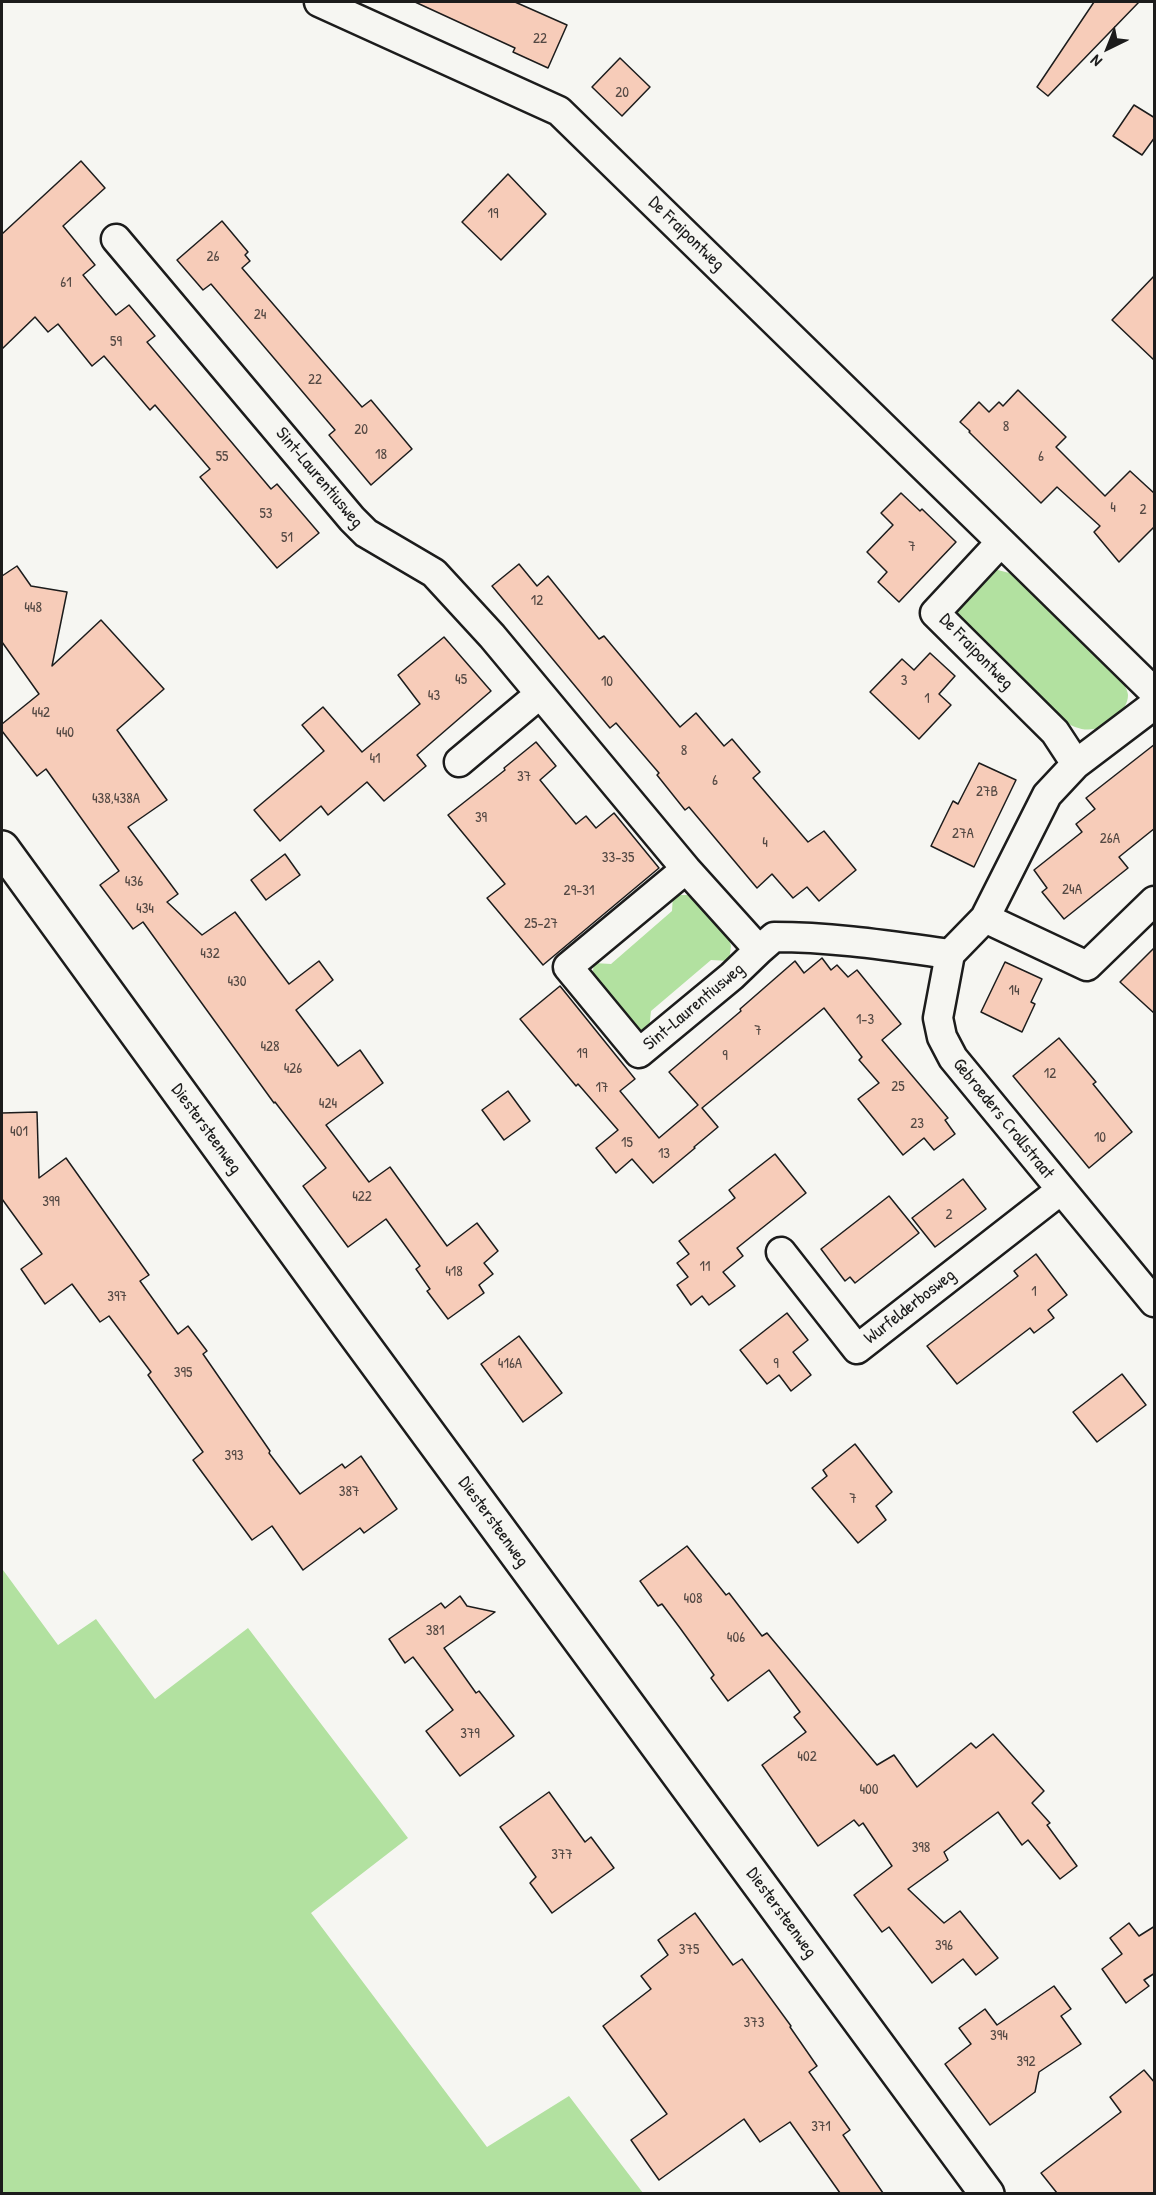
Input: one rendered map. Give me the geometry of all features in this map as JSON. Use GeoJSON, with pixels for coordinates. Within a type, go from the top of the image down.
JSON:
{"type":"FeatureCollection","features":[{"type":"Feature","properties":{"kind":"main road","name":"Diestersteenweg"},"geometry":{"type":"LineString","coordinates":[[2,848],[350,1328],[987,2193]]}},
{"type":"Feature","properties":{"kind":"street","name":"De Fraipontweg"},"geometry":{"type":"LineString","coordinates":[[319,2],[559,111],[1155,692]]}},
{"type":"Feature","properties":{"kind":"street","name":"Sint-Laurentiusweg"},"geometry":{"type":"LineString","coordinates":[[116,239],[352,519],[366,533],[434,573],[492,636],[686,869],[759,950]]}},
{"type":"Feature","properties":{"kind":"street","name":"De Fraipontweg"},"geometry":{"type":"LineString","coordinates":[[1001,542],[935,613],[1055,732],[1076,764]]}},
{"type":"Feature","properties":{"kind":"street"},"geometry":{"type":"LineString","coordinates":[[459,762],[540,694]]}},
{"type":"Feature","properties":{"kind":"street"},"geometry":{"type":"LineString","coordinates":[[950,954],[985,918],[1047,795],[1076,764],[1155,705]]}},
{"type":"Feature","properties":{"kind":"street","name":"Sint-Laurentiusweg"},"geometry":{"type":"LineString","coordinates":[[686,869],[567,967],[639,1053],[732,976],[774,937],[841,939],[950,954]]}},
{"type":"Feature","properties":{"kind":"street"},"geometry":{"type":"LineString","coordinates":[[985,918],[1087,966],[1155,901]]}},
{"type":"Feature","properties":{"kind":"street","name":"Gebroeders Crollstraat"},"geometry":{"type":"LineString","coordinates":[[950,954],[938,1018],[942,1037],[953,1058],[1155,1302]]}},
{"type":"Feature","properties":{"kind":"street","name":"Wurfelderbosweg"},"geometry":{"type":"LineString","coordinates":[[781,1252],[857,1349],[1061,1190]]}},
{"type":"Feature","properties":{"kind":"green space"},"geometry":{"type":"Polygon","coordinates":[[[994,569],[1013,574],[1123,681],[1128,693],[1127,701],[1121,712],[1110,722],[1090,730],[1076,727],[1061,719],[958,618],[958,609],[994,569]]]}},
{"type":"Feature","properties":{"kind":"green space"},"geometry":{"type":"Polygon","coordinates":[[[673,895],[689,895],[702,905],[729,939],[731,946],[729,961],[711,960],[651,1011],[649,1030],[639,1030],[630,1025],[592,979],[594,963],[611,964],[672,911],[673,895]]]}},
{"type":"Feature","properties":{"kind":"green space"},"geometry":{"type":"Polygon","coordinates":[[[3,1570],[58,1645],[96,1619],[155,1699],[248,1628],[408,1838],[311,1913],[487,2147],[569,2096],[643,2193],[2,2193],[3,1570]]]}},
{"type":"Feature","properties":{"kind":"building"},"geometry":{"type":"Polygon","coordinates":[[[415,2],[515,2],[567,25],[548,68],[513,52],[515,48],[415,2]]]}},
{"type":"Feature","properties":{"kind":"building"},"geometry":{"type":"Polygon","coordinates":[[[1094,2],[1139,2],[1048,96],[1037,87],[1094,2]]]}},
{"type":"Feature","properties":{"kind":"building"},"geometry":{"type":"Polygon","coordinates":[[[620,58],[650,87],[622,116],[592,87],[620,58]]]}},
{"type":"Feature","properties":{"kind":"building"},"geometry":{"type":"Polygon","coordinates":[[[1134,105],[1155,118],[1155,137],[1142,155],[1113,136],[1134,105]]]}},
{"type":"Feature","properties":{"kind":"building"},"geometry":{"type":"Polygon","coordinates":[[[81,161],[105,188],[63,226],[95,265],[83,275],[116,315],[129,305],[155,336],[147,342],[271,489],[277,484],[319,533],[277,568],[200,477],[210,469],[155,405],[150,410],[104,356],[92,366],[58,324],[48,332],[35,317],[2,349],[2,234],[81,161]]]}},
{"type":"Feature","properties":{"kind":"building"},"geometry":{"type":"Polygon","coordinates":[[[508,174],[546,214],[501,260],[462,222],[508,174]]]}},
{"type":"Feature","properties":{"kind":"building"},"geometry":{"type":"Polygon","coordinates":[[[222,221],[248,252],[245,255],[250,261],[242,268],[362,407],[371,400],[412,449],[371,485],[329,435],[335,430],[211,284],[203,290],[177,260],[222,221]]]}},
{"type":"Feature","properties":{"kind":"building"},"geometry":{"type":"Polygon","coordinates":[[[1155,275],[1155,361],[1112,320],[1155,275]]]}},
{"type":"Feature","properties":{"kind":"building"},"geometry":{"type":"Polygon","coordinates":[[[1018,390],[1066,437],[1056,447],[1105,496],[1130,471],[1155,494],[1155,526],[1119,562],[1094,532],[1100,526],[1057,487],[1041,503],[960,422],[979,402],[989,412],[999,402],[1003,406],[1018,390]]]}},
{"type":"Feature","properties":{"kind":"building"},"geometry":{"type":"Polygon","coordinates":[[[901,493],[920,511],[922,509],[956,542],[899,602],[878,582],[887,572],[867,552],[893,525],[881,513],[901,493]]]}},
{"type":"Feature","properties":{"kind":"building"},"geometry":{"type":"Polygon","coordinates":[[[519,564],[537,586],[548,576],[599,639],[604,636],[680,727],[696,713],[724,746],[732,739],[760,772],[753,778],[808,842],[824,831],[856,870],[819,901],[807,887],[793,898],[772,874],[757,888],[689,807],[685,810],[657,775],[659,773],[616,723],[610,728],[492,586],[519,564]]]}},
{"type":"Feature","properties":{"kind":"building"},"geometry":{"type":"Polygon","coordinates":[[[17,566],[31,586],[67,592],[52,666],[101,620],[164,689],[117,730],[167,800],[128,827],[178,894],[167,902],[202,935],[235,912],[289,984],[319,961],[333,980],[296,1010],[338,1066],[360,1050],[383,1083],[326,1125],[369,1182],[390,1167],[447,1246],[477,1223],[498,1251],[484,1263],[493,1274],[479,1285],[484,1293],[448,1319],[427,1291],[430,1289],[416,1269],[420,1266],[386,1219],[348,1247],[303,1186],[326,1168],[274,1103],[143,922],[133,929],[100,885],[119,871],[46,769],[37,776],[2,731],[2,724],[39,694],[2,642],[2,576],[17,566]]]}},
{"type":"Feature","properties":{"kind":"building"},"geometry":{"type":"Polygon","coordinates":[[[444,637],[491,691],[417,755],[426,766],[384,801],[367,782],[328,815],[321,806],[280,841],[254,810],[324,751],[302,725],[323,707],[362,752],[420,704],[398,675],[444,637]]]}},
{"type":"Feature","properties":{"kind":"building"},"geometry":{"type":"Polygon","coordinates":[[[930,653],[955,676],[939,694],[951,705],[919,739],[870,692],[902,659],[914,670],[930,653]]]}},
{"type":"Feature","properties":{"kind":"building"},"geometry":{"type":"Polygon","coordinates":[[[536,742],[556,766],[540,780],[576,824],[586,816],[596,828],[614,813],[659,868],[543,965],[487,898],[505,884],[448,815],[536,742]]]}},
{"type":"Feature","properties":{"kind":"building"},"geometry":{"type":"Polygon","coordinates":[[[1155,744],[1155,828],[1119,857],[1128,868],[1064,919],[1042,892],[1047,888],[1034,870],[1082,832],[1076,824],[1095,809],[1086,798],[1155,744]]]}},
{"type":"Feature","properties":{"kind":"building"},"geometry":{"type":"Polygon","coordinates":[[[979,763],[1016,780],[974,867],[931,846],[953,801],[958,804],[979,763]]]}},
{"type":"Feature","properties":{"kind":"building"},"geometry":{"type":"Polygon","coordinates":[[[285,854],[300,875],[266,900],[251,880],[285,854]]]}},
{"type":"Feature","properties":{"kind":"building"},"geometry":{"type":"Polygon","coordinates":[[[1155,947],[1155,1014],[1120,982],[1155,947]]]}},
{"type":"Feature","properties":{"kind":"building"},"geometry":{"type":"Polygon","coordinates":[[[822,958],[831,970],[837,965],[848,977],[857,970],[901,1024],[882,1040],[948,1118],[945,1120],[955,1134],[934,1150],[924,1138],[903,1155],[858,1099],[879,1083],[859,1060],[862,1057],[824,1008],[702,1108],[718,1127],[653,1183],[632,1159],[616,1173],[596,1148],[618,1130],[578,1084],[576,1086],[520,1019],[560,986],[635,1079],[620,1091],[659,1138],[698,1105],[669,1072],[741,1011],[740,1009],[795,961],[804,973],[822,958]]]}},
{"type":"Feature","properties":{"kind":"building"},"geometry":{"type":"Polygon","coordinates":[[[1005,962],[1042,979],[1031,1002],[1035,1004],[1022,1032],[981,1012],[1005,962]]]}},
{"type":"Feature","properties":{"kind":"building"},"geometry":{"type":"Polygon","coordinates":[[[1059,1038],[1096,1082],[1093,1084],[1132,1132],[1089,1168],[1013,1076],[1059,1038]]]}},
{"type":"Feature","properties":{"kind":"building"},"geometry":{"type":"Polygon","coordinates":[[[508,1091],[530,1121],[504,1140],[482,1110],[508,1091]]]}},
{"type":"Feature","properties":{"kind":"building"},"geometry":{"type":"Polygon","coordinates":[[[37,1112],[39,1178],[66,1158],[149,1275],[140,1281],[178,1334],[188,1326],[207,1351],[203,1354],[270,1451],[269,1453],[300,1494],[342,1464],[345,1468],[361,1456],[397,1509],[364,1533],[360,1528],[303,1570],[272,1526],[252,1540],[193,1460],[203,1452],[148,1375],[151,1372],[109,1316],[100,1322],[72,1284],[45,1304],[21,1269],[42,1254],[2,1199],[2,1113],[37,1112]]]}},
{"type":"Feature","properties":{"kind":"building"},"geometry":{"type":"Polygon","coordinates":[[[775,1154],[806,1193],[737,1248],[743,1256],[723,1272],[735,1286],[709,1305],[702,1296],[691,1305],[677,1285],[688,1277],[677,1263],[689,1254],[679,1241],[735,1198],[729,1190],[775,1154]]]}},
{"type":"Feature","properties":{"kind":"building"},"geometry":{"type":"Polygon","coordinates":[[[963,1179],[986,1209],[935,1247],[912,1218],[963,1179]]]}},
{"type":"Feature","properties":{"kind":"building"},"geometry":{"type":"Polygon","coordinates":[[[889,1196],[919,1233],[855,1283],[850,1277],[845,1281],[821,1249],[889,1196]]]}},
{"type":"Feature","properties":{"kind":"building"},"geometry":{"type":"Polygon","coordinates":[[[1036,1254],[1067,1295],[1048,1310],[1054,1318],[1034,1333],[1030,1328],[957,1384],[927,1346],[1018,1276],[1014,1271],[1036,1254]]]}},
{"type":"Feature","properties":{"kind":"building"},"geometry":{"type":"Polygon","coordinates":[[[787,1313],[808,1340],[793,1352],[811,1375],[791,1391],[779,1375],[767,1384],[740,1350],[787,1313]]]}},
{"type":"Feature","properties":{"kind":"building"},"geometry":{"type":"Polygon","coordinates":[[[519,1336],[562,1393],[523,1422],[481,1364],[519,1336]]]}},
{"type":"Feature","properties":{"kind":"building"},"geometry":{"type":"Polygon","coordinates":[[[1122,1374],[1146,1405],[1097,1442],[1073,1412],[1122,1374]]]}},
{"type":"Feature","properties":{"kind":"building"},"geometry":{"type":"Polygon","coordinates":[[[855,1444],[892,1492],[876,1506],[886,1520],[858,1543],[812,1488],[827,1476],[823,1470],[855,1444]]]}},
{"type":"Feature","properties":{"kind":"building"},"geometry":{"type":"Polygon","coordinates":[[[687,1546],[726,1595],[729,1593],[762,1636],[767,1633],[877,1765],[894,1755],[917,1787],[971,1743],[976,1748],[993,1734],[1044,1791],[1032,1803],[1050,1823],[1047,1825],[1077,1866],[1060,1879],[1028,1840],[1022,1845],[998,1812],[944,1852],[948,1860],[908,1889],[944,1923],[960,1911],[998,1958],[976,1975],[963,1959],[932,1983],[889,1927],[882,1932],[854,1895],[892,1866],[863,1823],[859,1826],[854,1820],[818,1846],[762,1765],[806,1732],[794,1717],[800,1712],[769,1670],[728,1701],[711,1678],[714,1675],[680,1628],[662,1604],[658,1606],[640,1581],[687,1546]]]}},
{"type":"Feature","properties":{"kind":"building"},"geometry":{"type":"Polygon","coordinates":[[[460,1596],[467,1606],[495,1612],[444,1648],[476,1693],[479,1691],[514,1736],[460,1776],[426,1731],[453,1710],[413,1657],[405,1663],[389,1639],[441,1603],[445,1608],[460,1596]]]}},
{"type":"Feature","properties":{"kind":"building"},"geometry":{"type":"Polygon","coordinates":[[[549,1792],[585,1842],[591,1837],[614,1868],[552,1913],[530,1883],[536,1877],[500,1827],[549,1792]]]}},
{"type":"Feature","properties":{"kind":"building"},"geometry":{"type":"Polygon","coordinates":[[[695,1913],[733,1965],[742,1959],[791,2026],[817,2066],[809,2072],[850,2130],[843,2135],[883,2193],[840,2193],[790,2122],[760,2142],[744,2119],[659,2180],[631,2140],[667,2114],[603,2026],[651,1989],[641,1976],[668,1955],[658,1940],[695,1913]]]}},
{"type":"Feature","properties":{"kind":"building"},"geometry":{"type":"Polygon","coordinates":[[[1129,1923],[1139,1936],[1155,1926],[1155,1973],[1144,1980],[1149,1986],[1126,2003],[1102,1969],[1122,1954],[1110,1938],[1129,1923]]]}},
{"type":"Feature","properties":{"kind":"building"},"geometry":{"type":"Polygon","coordinates":[[[1054,1986],[1071,2009],[1061,2016],[1081,2044],[1039,2072],[1035,2092],[990,2125],[945,2064],[971,2044],[959,2028],[985,2009],[997,2025],[1054,1986]]]}},
{"type":"Feature","properties":{"kind":"building"},"geometry":{"type":"Polygon","coordinates":[[[1144,2070],[1155,2083],[1155,2193],[1057,2193],[1041,2173],[1121,2112],[1110,2097],[1144,2070]]]}}]}
